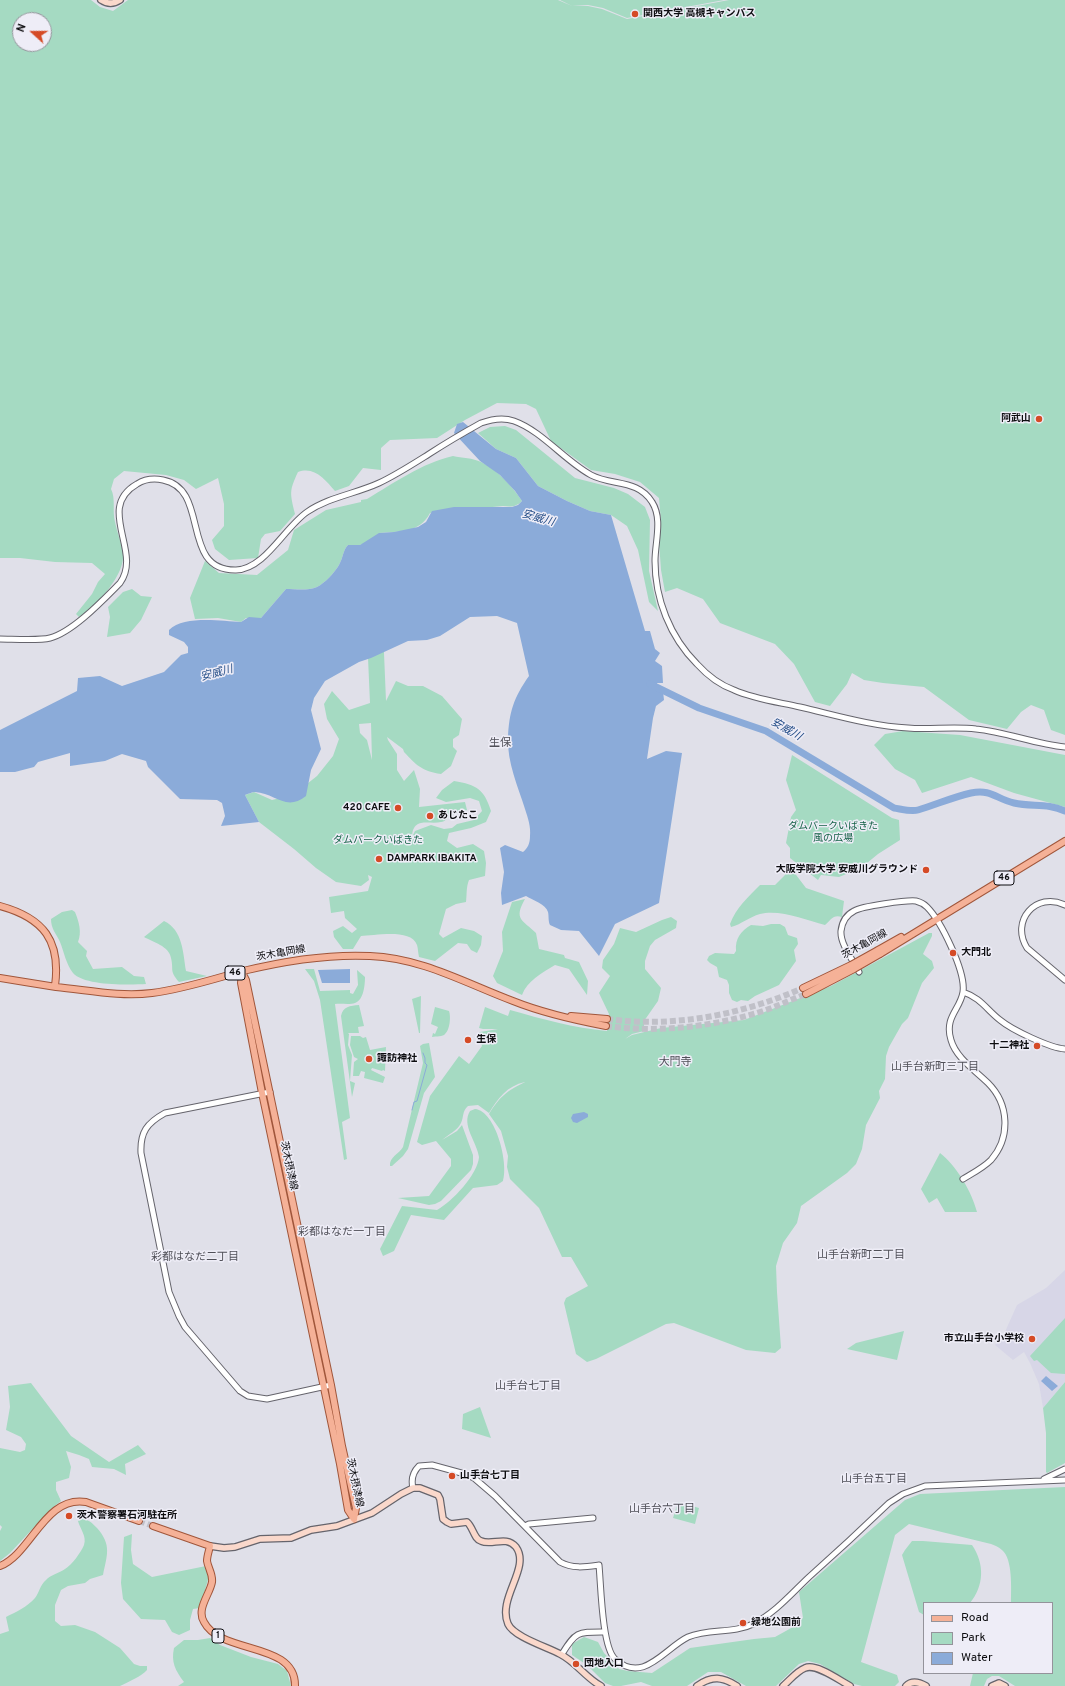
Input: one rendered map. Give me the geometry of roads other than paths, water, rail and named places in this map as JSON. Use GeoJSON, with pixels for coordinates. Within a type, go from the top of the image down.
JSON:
{"type":"FeatureCollection","features":[{"type":"Feature","properties":{"kind":"main road"},"geometry":{"type":"LineString","coordinates":[[101,0],[106,3],[112,3],[120,0]]}},
{"type":"Feature","properties":{"kind":"main road","name":"茨木亀岡線"},"geometry":{"type":"LineString","coordinates":[[804,991],[855,969],[879,952],[936,920],[1065,841]]}},
{"type":"Feature","properties":{"kind":"main road"},"geometry":{"type":"LineString","coordinates":[[0,906],[27,916],[38,924],[52,942],[56,953],[57,967],[55,986],[0,978]]}},
{"type":"Feature","properties":{"kind":"main road","name":"茨木亀岡線"},"geometry":{"type":"LineString","coordinates":[[55,986],[98,992],[142,994],[182,988],[272,965],[319,958],[354,956],[388,957],[436,968],[508,999],[544,1012],[582,1019],[606,1026]]}},
{"type":"Feature","properties":{"kind":"main road","name":"茨木摂津線"},"geometry":{"type":"LineString","coordinates":[[242,972],[246,980],[331,1385],[342,1446],[356,1508],[354,1519]]}},
{"type":"Feature","properties":{"kind":"main road","name":"茨木摂津線"},"geometry":{"type":"LineString","coordinates":[[242,972],[241,983],[262,1093],[278,1161],[323,1387],[340,1464],[348,1510],[354,1519]]}},
{"type":"Feature","properties":{"kind":"main road","name":"茨木亀岡線"},"geometry":{"type":"LineString","coordinates":[[582,1019],[607,1019]]}},
{"type":"Feature","properties":{"kind":"main road"},"geometry":{"type":"LineString","coordinates":[[153,1526],[210,1546],[224,1548],[260,1539],[291,1538],[311,1530],[337,1526],[380,1509],[401,1494],[413,1488],[420,1488],[438,1495],[443,1519],[447,1522],[451,1524],[467,1522],[471,1525],[477,1538],[481,1542],[506,1541],[516,1548],[520,1561],[519,1570],[506,1604],[508,1624],[514,1632],[562,1654],[601,1686]]}},
{"type":"Feature","properties":{"kind":"main road"},"geometry":{"type":"LineString","coordinates":[[0,1566],[16,1554],[52,1513],[69,1502],[86,1502],[139,1521]]}},
{"type":"Feature","properties":{"kind":"main road","name":"1"},"geometry":{"type":"LineString","coordinates":[[210,1546],[207,1562],[212,1580],[202,1613],[203,1622],[216,1635],[259,1650],[287,1664],[295,1679],[295,1686]]}},
{"type":"Feature","properties":{"kind":"main road"},"geometry":{"type":"LineString","coordinates":[[783,1686],[800,1670],[810,1666],[819,1668],[850,1686]]}},
{"type":"Feature","properties":{"kind":"main road"},"geometry":{"type":"LineString","coordinates":[[697,1686],[708,1679],[720,1677],[737,1686]]}},
{"type":"Feature","properties":{"kind":"main road"},"geometry":{"type":"LineString","coordinates":[[906,1686],[909,1683],[916,1682],[926,1686]]}},
{"type":"Feature","properties":{"kind":"main road"},"geometry":{"type":"LineString","coordinates":[[992,1686],[999,1683],[1005,1686]]}},
{"type":"Feature","properties":{"kind":"street"},"geometry":{"type":"LineString","coordinates":[[0,639],[49,639],[60,635],[78,622],[120,583],[123,579],[128,562],[119,524],[120,506],[122,500],[132,487],[139,482],[156,478],[173,483],[185,494],[189,503],[202,551],[212,562],[220,567],[237,570],[254,565],[305,513],[326,501],[378,483],[481,423],[499,418],[518,422],[590,474],[609,481],[625,483],[641,490],[652,502],[656,511],[657,526],[655,561],[657,583],[663,609],[674,635],[686,653],[697,665],[721,684],[746,695],[877,724],[909,728],[968,728],[1003,733],[1053,746],[1065,747]]}},
{"type":"Feature","properties":{"kind":"street"},"geometry":{"type":"LineString","coordinates":[[855,969],[841,934],[843,922],[853,911],[865,907],[910,901],[921,903],[930,911],[944,931],[960,971],[963,992],[949,1024],[951,1041],[959,1055],[995,1091],[1003,1105],[1005,1124],[1003,1139],[996,1153],[984,1166],[963,1179]]}},
{"type":"Feature","properties":{"kind":"street"},"geometry":{"type":"LineString","coordinates":[[1065,904],[1052,901],[1041,902],[1024,918],[1021,931],[1027,948],[1065,980]]}},
{"type":"Feature","properties":{"kind":"street"},"geometry":{"type":"LineString","coordinates":[[963,992],[979,999],[994,1015],[1007,1025],[1043,1042],[1065,1049]]}},
{"type":"Feature","properties":{"kind":"street"},"geometry":{"type":"LineString","coordinates":[[270,1092],[165,1113],[153,1120],[146,1128],[142,1136],[141,1153],[166,1276],[174,1305],[185,1326],[240,1391],[248,1396],[267,1398],[331,1385]]}},
{"type":"Feature","properties":{"kind":"street"},"geometry":{"type":"LineString","coordinates":[[413,1488],[412,1483],[415,1470],[419,1466],[432,1465],[465,1474],[482,1484],[560,1562],[576,1567],[599,1565],[605,1632],[610,1652],[615,1659],[623,1665],[635,1669],[645,1667],[655,1662],[680,1642],[700,1633],[743,1628],[768,1616],[889,1503],[903,1494],[925,1486],[1065,1480]]}},
{"type":"Feature","properties":{"kind":"street"},"geometry":{"type":"LineString","coordinates":[[1039,1481],[1054,1476],[1065,1469]]}},
{"type":"Feature","properties":{"kind":"street"},"geometry":{"type":"LineString","coordinates":[[525,1526],[529,1524],[593,1518]]}},
{"type":"Feature","properties":{"kind":"street"},"geometry":{"type":"LineString","coordinates":[[562,1654],[569,1642],[579,1633],[605,1632]]}},
{"type":"Feature","properties":{"kind":"water"},"geometry":{"type":"Polygon","coordinates":[[[463,422],[496,449],[516,458],[538,486],[590,511],[611,515],[645,631],[650,631],[655,649],[660,653],[655,661],[662,666],[663,683],[657,683],[657,691],[663,691],[664,700],[656,706],[647,759],[666,751],[682,753],[659,903],[615,924],[599,956],[579,931],[561,930],[550,925],[547,909],[538,902],[526,896],[502,905],[501,893],[504,872],[500,848],[505,845],[523,852],[530,839],[528,819],[511,765],[508,747],[510,720],[513,705],[529,676],[517,623],[497,616],[470,617],[440,636],[427,640],[408,641],[359,662],[325,681],[314,698],[311,710],[321,749],[311,770],[306,796],[299,800],[286,802],[262,793],[255,792],[245,795],[259,822],[221,826],[225,816],[222,803],[217,800],[180,799],[148,767],[146,761],[122,754],[105,761],[70,766],[70,753],[38,762],[34,767],[15,772],[0,772],[0,730],[77,691],[78,678],[100,676],[122,686],[164,672],[181,655],[188,653],[188,647],[184,642],[169,635],[169,630],[176,625],[184,622],[203,620],[241,622],[249,617],[261,618],[286,589],[310,589],[323,583],[337,568],[348,545],[360,545],[379,533],[394,532],[418,527],[426,522],[432,511],[454,507],[512,507],[518,505],[522,501],[515,491],[500,475],[480,461],[454,433],[457,424],[463,422]]]}},
{"type":"Feature","properties":{"kind":"water"},"geometry":{"type":"Polygon","coordinates":[[[350,969],[350,983],[322,983],[318,970],[350,969]]]}},
{"type":"Feature","properties":{"kind":"water"},"geometry":{"type":"Polygon","coordinates":[[[584,1112],[588,1114],[588,1117],[577,1123],[573,1122],[571,1118],[573,1114],[584,1112]]]}},
{"type":"Feature","properties":{"kind":"water"},"geometry":{"type":"Polygon","coordinates":[[[1046,1376],[1058,1386],[1052,1391],[1041,1381],[1046,1376]]]}},
{"type":"Feature","properties":{"kind":"waterway","name":"安威川"},"geometry":{"type":"LineString","coordinates":[[650,684],[699,708],[766,731],[894,808],[915,811],[971,793],[984,792],[1014,803],[1046,806],[1065,811]]}},
{"type":"Feature","properties":{"kind":"waterway"},"geometry":{"type":"LineString","coordinates":[[412,1110],[414,1102],[417,1101],[427,1065],[425,1063],[423,1053]]}},
{"type":"Feature","properties":{"kind":"tunnel"},"geometry":{"type":"LineString","coordinates":[[607,1019],[657,1022],[707,1017],[756,1006],[803,988]]}},
{"type":"Feature","properties":{"kind":"tunnel"},"geometry":{"type":"LineString","coordinates":[[606,1026],[664,1029],[722,1022],[760,1012],[806,994]]}},
{"type":"Feature","properties":{"kind":"tunnel"},"geometry":{"type":"LineString","coordinates":[[139,1521],[153,1526]]}},
{"type":"Feature","properties":{"kind":"place","name":"関西大学 高槻キャンパス"},"geometry":{"type":"Point","coordinates":[635,14]}},
{"type":"Feature","properties":{"kind":"place","name":"阿武山"},"geometry":{"type":"Point","coordinates":[1039,419]}},
{"type":"Feature","properties":{"kind":"place","name":"420 CAFE"},"geometry":{"type":"Point","coordinates":[398,808]}},
{"type":"Feature","properties":{"kind":"place","name":"あじたこ"},"geometry":{"type":"Point","coordinates":[430,816]}},
{"type":"Feature","properties":{"kind":"place","name":"DAMPARK IBAKITA"},"geometry":{"type":"Point","coordinates":[379,859]}},
{"type":"Feature","properties":{"kind":"place","name":"大阪学院大学 安威川グラウンド"},"geometry":{"type":"Point","coordinates":[926,870]}},
{"type":"Feature","properties":{"kind":"place","name":"大門北"},"geometry":{"type":"Point","coordinates":[953,953]}},
{"type":"Feature","properties":{"kind":"place","name":"生保"},"geometry":{"type":"Point","coordinates":[468,1040]}},
{"type":"Feature","properties":{"kind":"place","name":"十二神社"},"geometry":{"type":"Point","coordinates":[1037,1046]}},
{"type":"Feature","properties":{"kind":"place","name":"諏訪神社"},"geometry":{"type":"Point","coordinates":[369,1059]}},
{"type":"Feature","properties":{"kind":"place","name":"市立山手台小学校"},"geometry":{"type":"Point","coordinates":[1032,1339]}},
{"type":"Feature","properties":{"kind":"place","name":"山手台七丁目"},"geometry":{"type":"Point","coordinates":[452,1476]}},
{"type":"Feature","properties":{"kind":"place","name":"茨木警察署石河駐在所"},"geometry":{"type":"Point","coordinates":[69,1516]}},
{"type":"Feature","properties":{"kind":"place","name":"緑地公園前"},"geometry":{"type":"Point","coordinates":[743,1623]}},
{"type":"Feature","properties":{"kind":"place","name":"団地入口"},"geometry":{"type":"Point","coordinates":[576,1664]}},
{"type":"Feature","properties":{"kind":"district","name":"生保"},"geometry":{"type":"Point","coordinates":[500,744]}},
{"type":"Feature","properties":{"kind":"district","name":"大門寺"},"geometry":{"type":"Point","coordinates":[675,1063]}},
{"type":"Feature","properties":{"kind":"district","name":"山手台新町三丁目"},"geometry":{"type":"Point","coordinates":[935,1068]}},
{"type":"Feature","properties":{"kind":"district","name":"彩都はなだ一丁目"},"geometry":{"type":"Point","coordinates":[342,1233]}},
{"type":"Feature","properties":{"kind":"district","name":"山手台新町二丁目"},"geometry":{"type":"Point","coordinates":[861,1256]}},
{"type":"Feature","properties":{"kind":"district","name":"彩都はなだ二丁目"},"geometry":{"type":"Point","coordinates":[195,1258]}},
{"type":"Feature","properties":{"kind":"district","name":"山手台七丁目"},"geometry":{"type":"Point","coordinates":[528,1387]}},
{"type":"Feature","properties":{"kind":"district","name":"山手台五丁目"},"geometry":{"type":"Point","coordinates":[874,1480]}},
{"type":"Feature","properties":{"kind":"district","name":"山手台六丁目"},"geometry":{"type":"Point","coordinates":[662,1510]}},
{"type":"Feature","properties":{"kind":"park label","name":"ダムパークいばきた 風の広場"},"geometry":{"type":"Point","coordinates":[833,832]}},
{"type":"Feature","properties":{"kind":"park label","name":"ダムパークいばきた"},"geometry":{"type":"Point","coordinates":[378,841]}}]}
